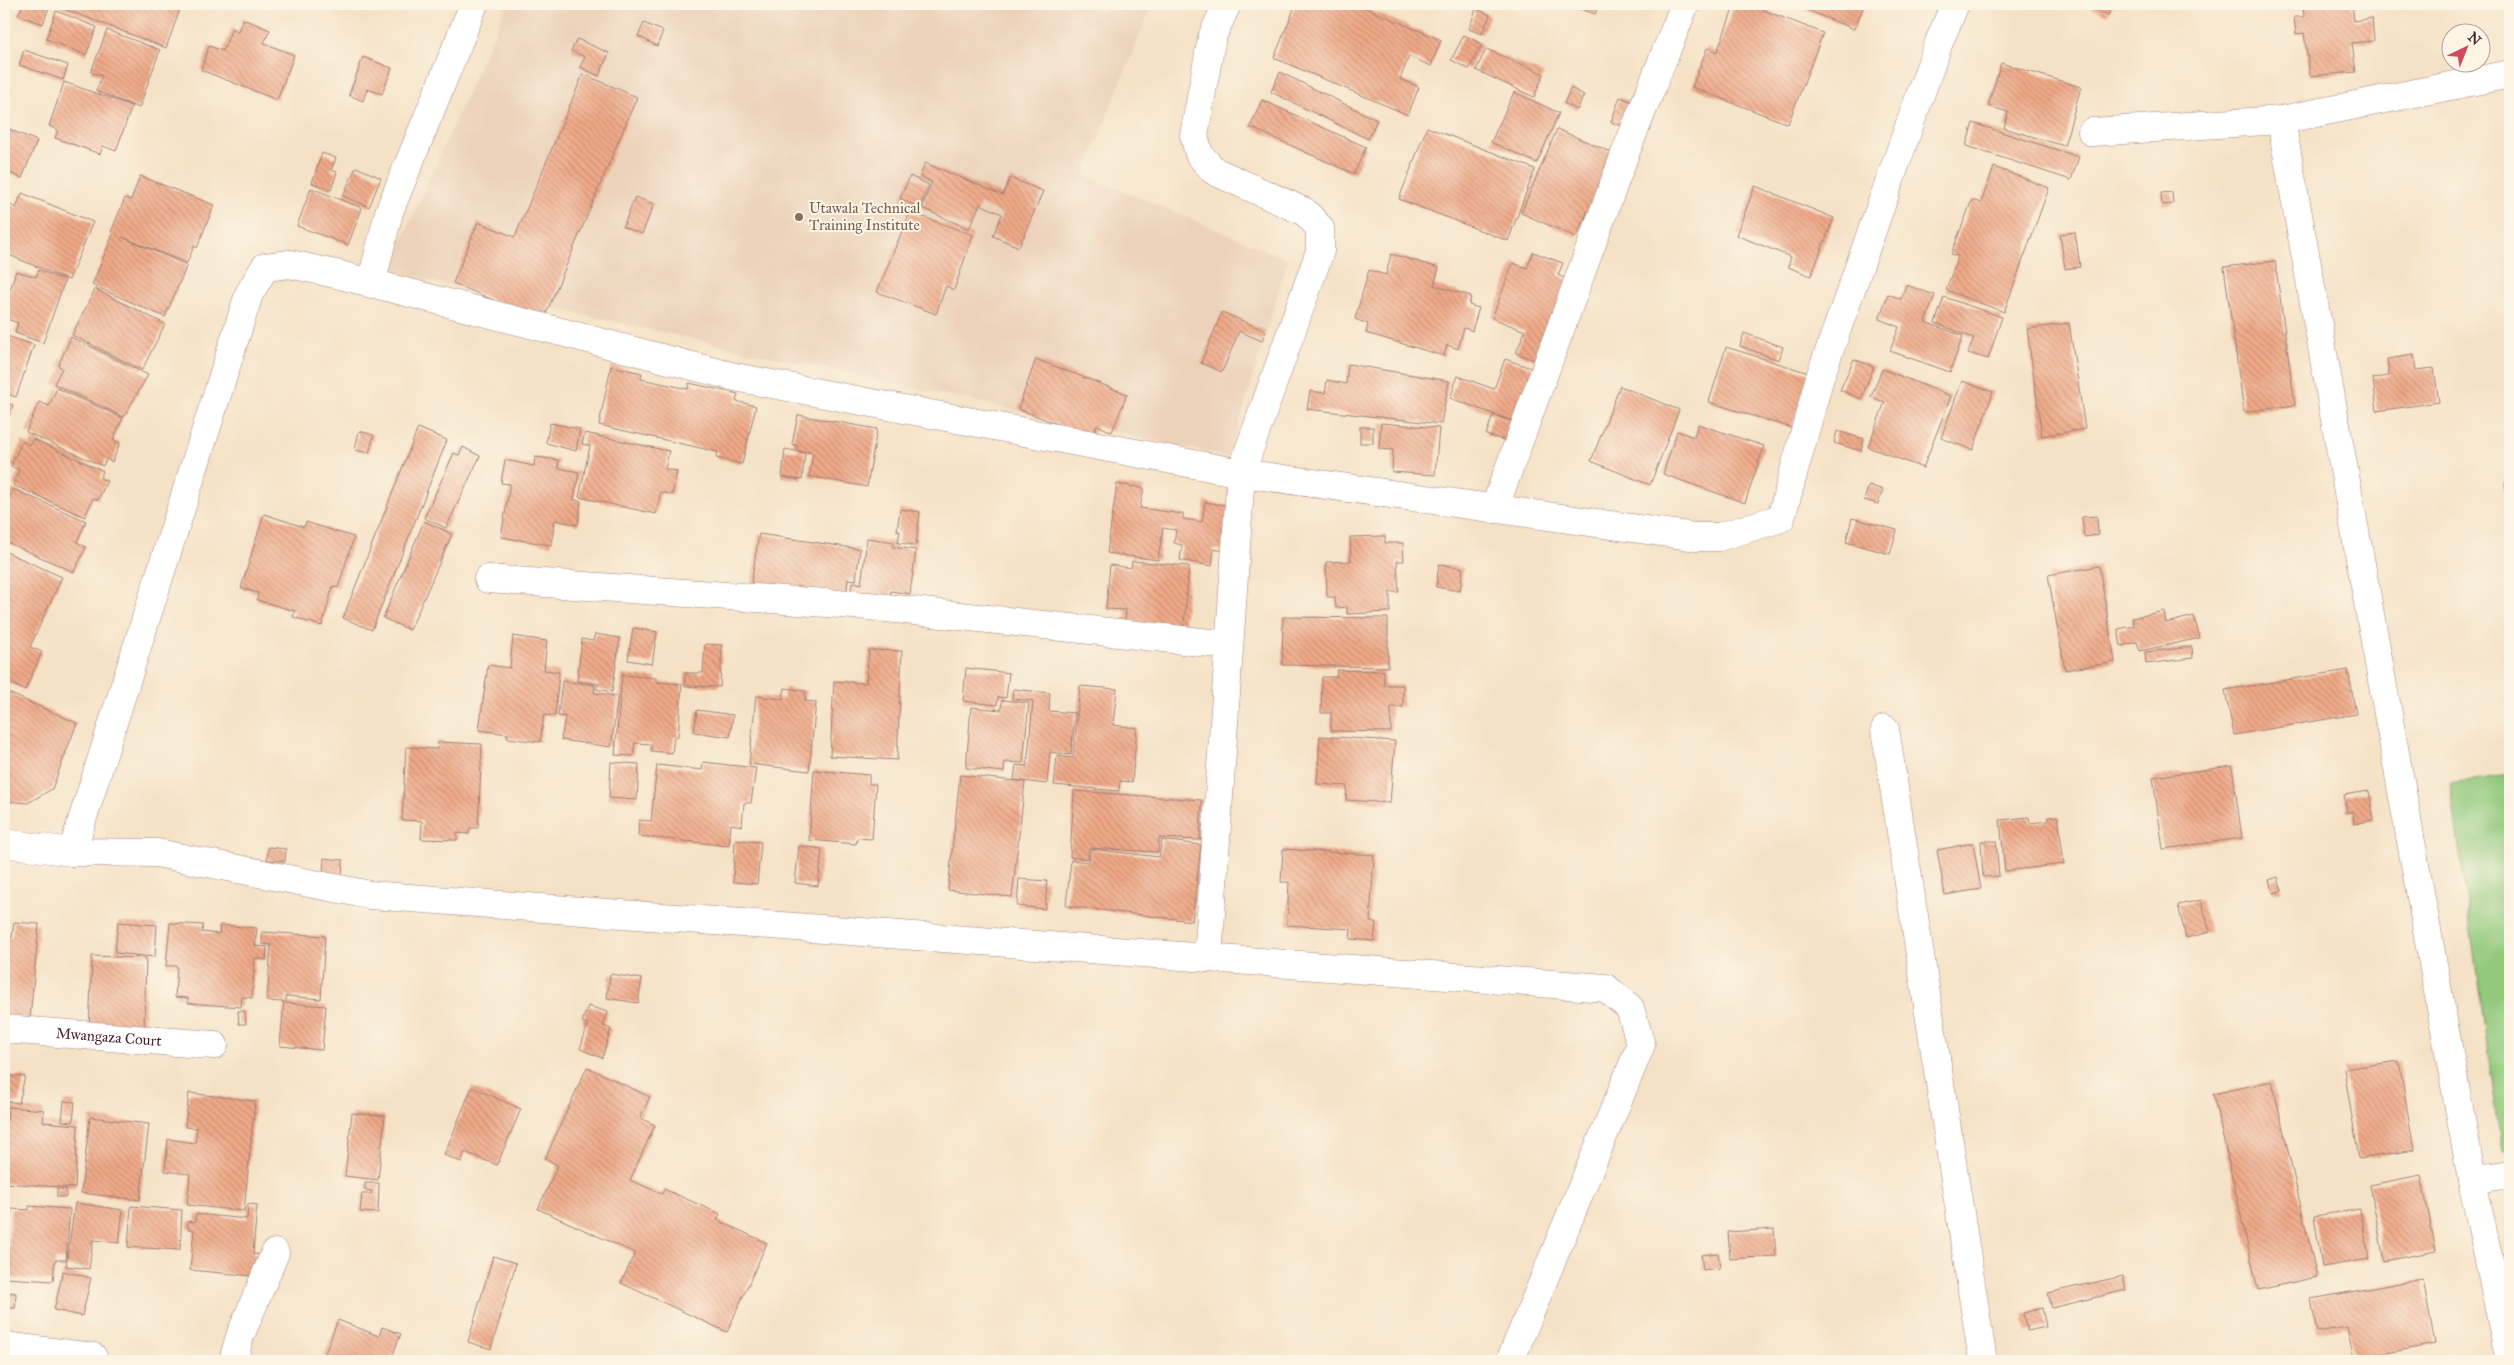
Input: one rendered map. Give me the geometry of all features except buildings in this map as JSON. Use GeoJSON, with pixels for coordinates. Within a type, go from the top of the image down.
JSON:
{"type":"FeatureCollection","features":[{"type":"Feature","properties":{"kind":"street"},"geometry":{"type":"LineString","coordinates":[[371,284],[389,212],[474,4]]}},
{"type":"Feature","properties":{"kind":"street"},"geometry":{"type":"LineString","coordinates":[[1208,958],[1241,473],[1320,251],[1320,228],[1305,212],[1214,171],[1199,154],[1194,135],[1212,37],[1227,4]]}},
{"type":"Feature","properties":{"kind":"street"},"geometry":{"type":"LineString","coordinates":[[1494,509],[1626,151],[1686,4]]}},
{"type":"Feature","properties":{"kind":"street"},"geometry":{"type":"LineString","coordinates":[[72,852],[249,294],[265,267],[290,264],[735,377],[1241,473],[1696,537],[1719,537],[1781,518],[1820,377],[1935,51],[1955,4]]}},
{"type":"Feature","properties":{"kind":"street"},"geometry":{"type":"LineString","coordinates":[[2092,132],[2282,120],[2510,74]]}},
{"type":"Feature","properties":{"kind":"street"},"geometry":{"type":"LineString","coordinates":[[2282,120],[2472,1180],[2510,1361]]}},
{"type":"Feature","properties":{"kind":"street"},"geometry":{"type":"LineString","coordinates":[[488,579],[868,606],[1229,645]]}},
{"type":"Feature","properties":{"kind":"street"},"geometry":{"type":"LineString","coordinates":[[1885,729],[1984,1361]]}},
{"type":"Feature","properties":{"kind":"street"},"geometry":{"type":"LineString","coordinates":[[4,843],[72,852],[157,853],[370,895],[1606,988],[1630,1008],[1641,1045],[1510,1361]]}},
{"type":"Feature","properties":{"kind":"street","name":"Mwangaza Court"},"geometry":{"type":"LineString","coordinates":[[4,1029],[214,1044]]}},
{"type":"Feature","properties":{"kind":"street"},"geometry":{"type":"LineString","coordinates":[[2472,1180],[2510,1174]]}},
{"type":"Feature","properties":{"kind":"street"},"geometry":{"type":"LineString","coordinates":[[233,1361],[240,1336],[276,1253]]}},
{"type":"Feature","properties":{"kind":"street"},"geometry":{"type":"LineString","coordinates":[[4,1346],[94,1357]]}},
{"type":"Feature","properties":{"kind":"shaded area","name":"Utawala Technical Training Institute"},"geometry":{"type":"Polygon","coordinates":[[[507,4],[1152,4],[1084,175],[1288,259],[1229,457],[388,272],[507,4]]]}},
{"type":"Feature","properties":{"kind":"green space"},"geometry":{"type":"Polygon","coordinates":[[[2510,775],[2510,1151],[2502,1152],[2450,783],[2510,775]]]}},
{"type":"Feature","properties":{"kind":"place","name":"Utawala Technical Training Institute"},"geometry":{"type":"Point","coordinates":[799,217]}}]}
